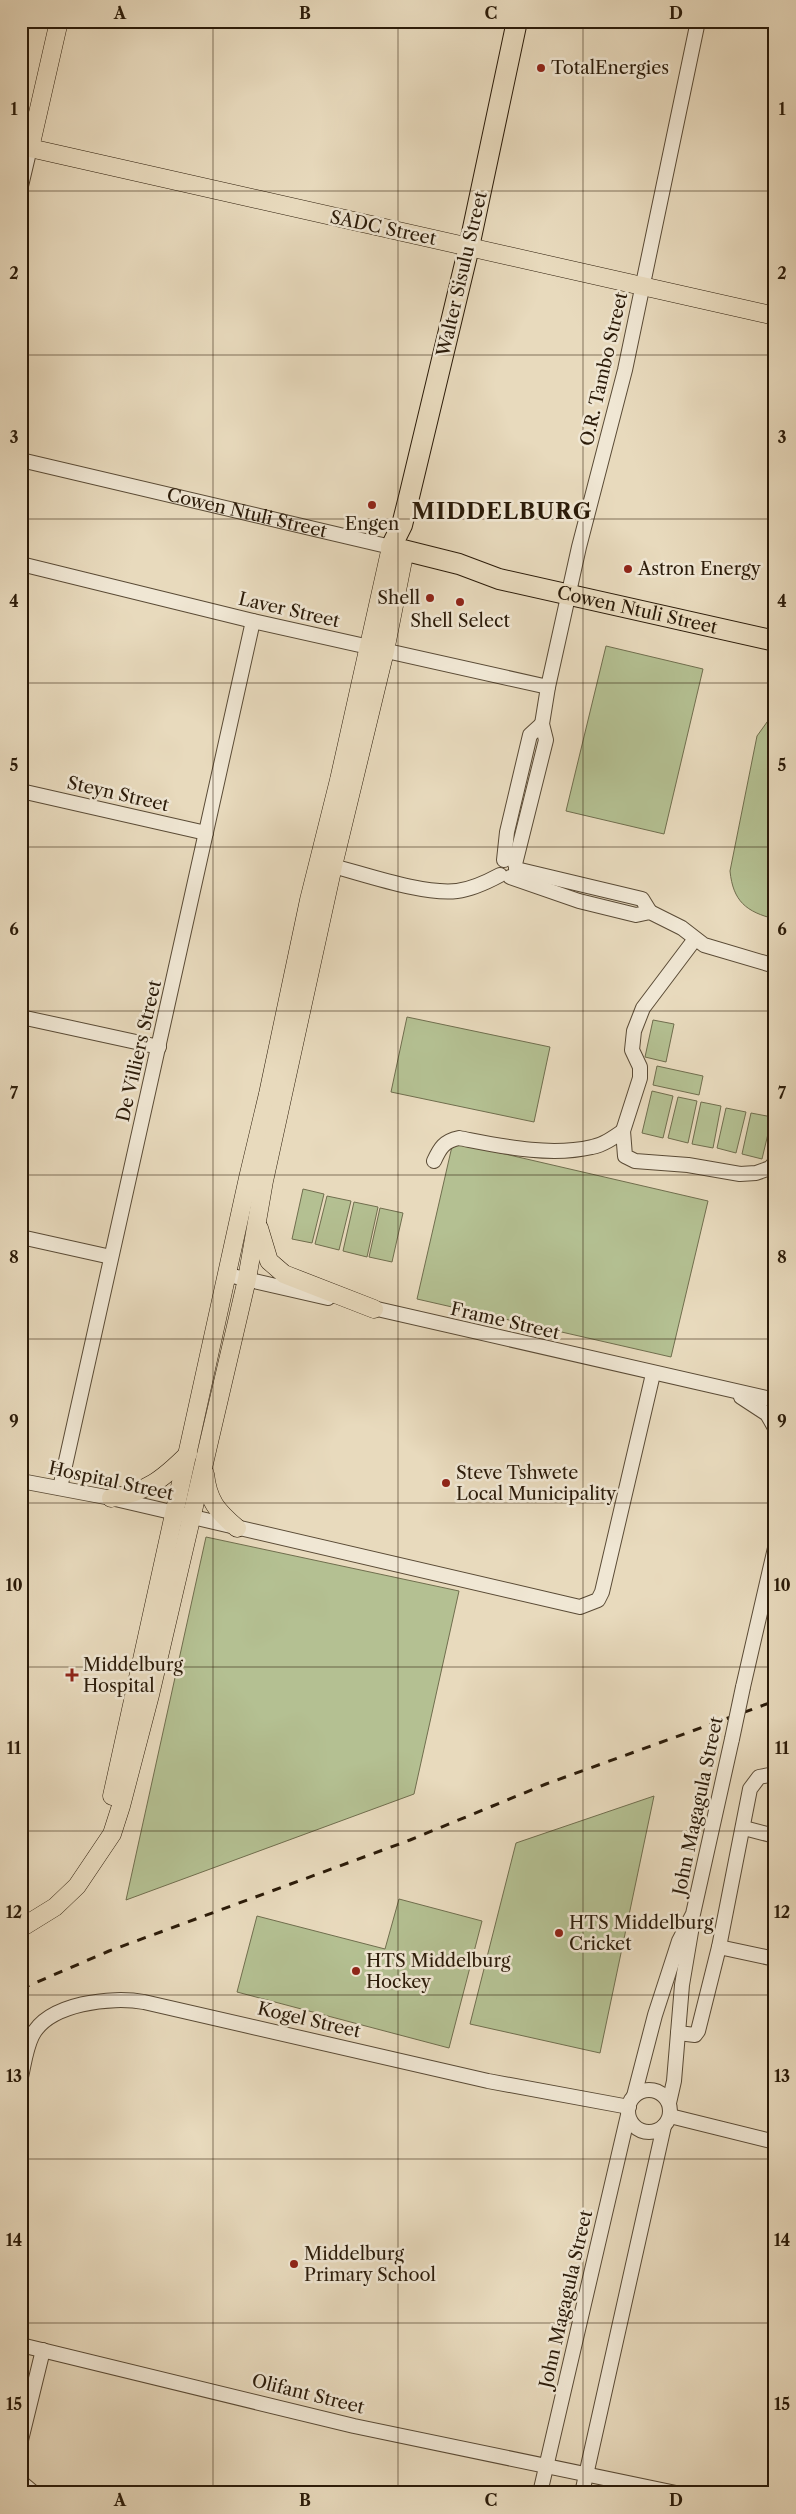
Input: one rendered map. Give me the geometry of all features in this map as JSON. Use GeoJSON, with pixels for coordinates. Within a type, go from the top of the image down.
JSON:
{"type":"FeatureCollection","features":[{"type":"Feature","properties":{"kind":"highway","name":"Walter Sisulu Street"},"geometry":{"type":"LineString","coordinates":[[398,549],[402,525],[469,247],[517,21]]}},
{"type":"Feature","properties":{"kind":"highway","name":"Cowen Ntuli Street"},"geometry":{"type":"LineString","coordinates":[[398,549],[473,568],[502,569],[570,589],[775,641]]}},
{"type":"Feature","properties":{"kind":"highway","name":"Cowen Ntuli Street"},"geometry":{"type":"LineString","coordinates":[[570,589],[775,629]]}},
{"type":"Feature","properties":{"kind":"main road"},"geometry":{"type":"LineString","coordinates":[[26,147],[59,21]]}},
{"type":"Feature","properties":{"kind":"main road","name":"SADC Street"},"geometry":{"type":"LineString","coordinates":[[26,147],[775,316]]}},
{"type":"Feature","properties":{"kind":"main road"},"geometry":{"type":"LineString","coordinates":[[103,1846],[104,1832],[228,1275],[256,1180],[398,549]]}},
{"type":"Feature","properties":{"kind":"main road"},"geometry":{"type":"LineString","coordinates":[[21,1928],[42,1916],[66,1898],[90,1869],[112,1834],[121,1806],[150,1695],[247,1279],[257,1218],[256,1180]]}},
{"type":"Feature","properties":{"kind":"main road"},"geometry":{"type":"LineString","coordinates":[[257,1218],[265,1254],[273,1267],[284,1274],[374,1309]]}},
{"type":"Feature","properties":{"kind":"main road"},"geometry":{"type":"LineString","coordinates":[[111,1498],[145,1489],[161,1479],[188,1454]]}},
{"type":"Feature","properties":{"kind":"main road"},"geometry":{"type":"LineString","coordinates":[[204,1464],[207,1491],[215,1507],[238,1528]]}},
{"type":"Feature","properties":{"kind":"street","name":"O.R. Tambo Street"},"geometry":{"type":"LineString","coordinates":[[509,869],[530,806],[546,740],[542,724],[548,688],[570,589],[619,394],[698,21]]}},
{"type":"Feature","properties":{"kind":"street"},"geometry":{"type":"LineString","coordinates":[[21,186],[26,147]]}},
{"type":"Feature","properties":{"kind":"street","name":"Cowen Ntuli Street"},"geometry":{"type":"LineString","coordinates":[[21,460],[398,549]]}},
{"type":"Feature","properties":{"kind":"street","name":"Laver Street"},"geometry":{"type":"LineString","coordinates":[[21,564],[253,621],[548,688]]}},
{"type":"Feature","properties":{"kind":"street","name":"De Villiers Street"},"geometry":{"type":"LineString","coordinates":[[60,1488],[253,621]]}},
{"type":"Feature","properties":{"kind":"street","name":"O.R. Tambo Street"},"geometry":{"type":"LineString","coordinates":[[509,869],[507,832],[530,735],[542,724]]}},
{"type":"Feature","properties":{"kind":"street","name":"Steyn Street"},"geometry":{"type":"LineString","coordinates":[[21,791],[206,833]]}},
{"type":"Feature","properties":{"kind":"street"},"geometry":{"type":"LineString","coordinates":[[515,802],[530,806]]}},
{"type":"Feature","properties":{"kind":"street"},"geometry":{"type":"LineString","coordinates":[[326,864],[430,890],[456,891],[471,888],[509,869],[642,899],[650,912],[682,928],[696,939],[719,950],[775,966]]}},
{"type":"Feature","properties":{"kind":"street"},"geometry":{"type":"LineString","coordinates":[[696,939],[649,1000],[634,1032],[632,1050],[640,1067],[640,1078],[623,1131],[625,1156],[635,1161],[688,1164],[740,1174],[756,1173],[770,1168],[775,1162]]}},
{"type":"Feature","properties":{"kind":"street"},"geometry":{"type":"LineString","coordinates":[[21,1016],[159,1047]]}},
{"type":"Feature","properties":{"kind":"street"},"geometry":{"type":"LineString","coordinates":[[434,1161],[441,1147],[449,1140],[459,1138],[528,1149],[574,1150],[593,1147],[623,1131]]}},
{"type":"Feature","properties":{"kind":"street"},"geometry":{"type":"LineString","coordinates":[[21,1237],[111,1257]]}},
{"type":"Feature","properties":{"kind":"street","name":"Frame Street"},"geometry":{"type":"LineString","coordinates":[[228,1275],[653,1374],[775,1400]]}},
{"type":"Feature","properties":{"kind":"street","name":"Hospital Street"},"geometry":{"type":"LineString","coordinates":[[21,1481],[111,1498],[580,1607],[592,1604],[598,1600],[602,1592],[653,1374]]}},
{"type":"Feature","properties":{"kind":"street"},"geometry":{"type":"LineString","coordinates":[[732,1392],[767,1414],[775,1428]]}},
{"type":"Feature","properties":{"kind":"street","name":"John Magagula Street"},"geometry":{"type":"LineString","coordinates":[[540,2493],[630,2106],[655,2015],[676,1951],[693,1914],[775,1548]]}},
{"type":"Feature","properties":{"kind":"street"},"geometry":{"type":"LineString","coordinates":[[678,2033],[690,2036],[695,2035],[698,2031],[719,1947],[744,1828],[750,1789],[759,1777],[775,1774]]}},
{"type":"Feature","properties":{"kind":"street"},"geometry":{"type":"LineString","coordinates":[[744,1828],[775,1836]]}},
{"type":"Feature","properties":{"kind":"street"},"geometry":{"type":"LineString","coordinates":[[582,2493],[674,2080],[682,1985],[690,1944],[693,1914]]}},
{"type":"Feature","properties":{"kind":"street"},"geometry":{"type":"LineString","coordinates":[[719,1947],[775,1959]]}},
{"type":"Feature","properties":{"kind":"street","name":"Kogel Street"},"geometry":{"type":"LineString","coordinates":[[21,2078],[32,2036],[41,2025],[73,2007],[90,2002],[118,1999],[144,2002],[488,2081],[630,2106]]}},
{"type":"Feature","properties":{"kind":"street"},"geometry":{"type":"LineString","coordinates":[[649,2090],[657,2092],[667,2115],[658,2130],[643,2131],[636,2128],[630,2106],[649,2090]]}},
{"type":"Feature","properties":{"kind":"street"},"geometry":{"type":"LineString","coordinates":[[667,2115],[775,2142]]}},
{"type":"Feature","properties":{"kind":"street","name":"Olifant Street"},"geometry":{"type":"LineString","coordinates":[[21,2345],[138,2371],[354,2426],[546,2464],[676,2493]]}},
{"type":"Feature","properties":{"kind":"street"},"geometry":{"type":"LineString","coordinates":[[21,2440],[42,2350]]}},
{"type":"Feature","properties":{"kind":"street"},"geometry":{"type":"LineString","coordinates":[[21,2482],[34,2493]]}},
{"type":"Feature","properties":{"kind":"green space"},"geometry":{"type":"Polygon","coordinates":[[[606,646],[703,669],[664,834],[566,811],[606,646]]]}},
{"type":"Feature","properties":{"kind":"green space"},"geometry":{"type":"Polygon","coordinates":[[[775,711],[775,919],[756,913],[743,904],[734,890],[730,871],[757,736],[775,711]]]}},
{"type":"Feature","properties":{"kind":"green space"},"geometry":{"type":"Polygon","coordinates":[[[407,1017],[550,1047],[534,1122],[391,1092],[407,1017]]]}},
{"type":"Feature","properties":{"kind":"green space"},"geometry":{"type":"Polygon","coordinates":[[[653,1020],[674,1024],[666,1062],[645,1057],[653,1020]]]}},
{"type":"Feature","properties":{"kind":"green space"},"geometry":{"type":"Polygon","coordinates":[[[657,1066],[703,1076],[699,1095],[653,1085],[657,1066]]]}},
{"type":"Feature","properties":{"kind":"green space"},"geometry":{"type":"Polygon","coordinates":[[[652,1091],[673,1096],[663,1138],[642,1133],[652,1091]]]}},
{"type":"Feature","properties":{"kind":"green space"},"geometry":{"type":"Polygon","coordinates":[[[678,1097],[697,1101],[688,1143],[668,1138],[678,1097]]]}},
{"type":"Feature","properties":{"kind":"green space"},"geometry":{"type":"Polygon","coordinates":[[[701,1102],[721,1106],[713,1148],[692,1144],[701,1102]]]}},
{"type":"Feature","properties":{"kind":"green space"},"geometry":{"type":"Polygon","coordinates":[[[726,1108],[746,1112],[736,1153],[717,1148],[726,1108]]]}},
{"type":"Feature","properties":{"kind":"green space"},"geometry":{"type":"Polygon","coordinates":[[[751,1113],[772,1117],[762,1159],[742,1154],[751,1113]]]}},
{"type":"Feature","properties":{"kind":"green space"},"geometry":{"type":"Polygon","coordinates":[[[453,1142],[708,1201],[671,1357],[417,1299],[453,1142]]]}},
{"type":"Feature","properties":{"kind":"green space"},"geometry":{"type":"Polygon","coordinates":[[[303,1189],[324,1194],[312,1243],[292,1239],[303,1189]]]}},
{"type":"Feature","properties":{"kind":"green space"},"geometry":{"type":"Polygon","coordinates":[[[327,1196],[351,1201],[339,1250],[315,1244],[327,1196]]]}},
{"type":"Feature","properties":{"kind":"green space"},"geometry":{"type":"Polygon","coordinates":[[[354,1202],[378,1207],[367,1257],[343,1251],[354,1202]]]}},
{"type":"Feature","properties":{"kind":"green space"},"geometry":{"type":"Polygon","coordinates":[[[380,1208],[403,1213],[392,1262],[369,1257],[380,1208]]]}},
{"type":"Feature","properties":{"kind":"green space"},"geometry":{"type":"Polygon","coordinates":[[[206,1537],[459,1591],[414,1794],[126,1900],[206,1537]]]}},
{"type":"Feature","properties":{"kind":"green space","name":"HTS Middelburg Cricket"},"geometry":{"type":"Polygon","coordinates":[[[654,1796],[600,2053],[470,2024],[516,1843],[654,1796]]]}},
{"type":"Feature","properties":{"kind":"green space","name":"HTS Middelburg Hockey"},"geometry":{"type":"Polygon","coordinates":[[[399,1899],[482,1921],[449,2048],[237,1992],[257,1916],[385,1949],[399,1899]]]}},
{"type":"Feature","properties":{"kind":"railway"},"geometry":{"type":"LineString","coordinates":[[21,1989],[109,1951],[410,1840],[546,1784],[775,1701]]}},
{"type":"Feature","properties":{"kind":"place","name":"TotalEnergies"},"geometry":{"type":"Point","coordinates":[541,68]}},
{"type":"Feature","properties":{"kind":"place","name":"Engen"},"geometry":{"type":"Point","coordinates":[372,505]}},
{"type":"Feature","properties":{"kind":"place","name":"Astron Energy"},"geometry":{"type":"Point","coordinates":[628,569]}},
{"type":"Feature","properties":{"kind":"place","name":"Shell"},"geometry":{"type":"Point","coordinates":[430,598]}},
{"type":"Feature","properties":{"kind":"place","name":"Shell Select"},"geometry":{"type":"Point","coordinates":[460,602]}},
{"type":"Feature","properties":{"kind":"place","name":"Steve Tshwete Local Municipality"},"geometry":{"type":"Point","coordinates":[446,1483]}},
{"type":"Feature","properties":{"kind":"place","name":"Middelburg Hospital"},"geometry":{"type":"Point","coordinates":[72,1675]}},
{"type":"Feature","properties":{"kind":"place","name":"HTS Middelburg Cricket"},"geometry":{"type":"Point","coordinates":[559,1933]}},
{"type":"Feature","properties":{"kind":"place","name":"HTS Middelburg Hockey"},"geometry":{"type":"Point","coordinates":[356,1971]}},
{"type":"Feature","properties":{"kind":"place","name":"Middelburg Primary School"},"geometry":{"type":"Point","coordinates":[294,2264]}},
{"type":"Feature","properties":{"kind":"district","name":"MIDDELBURG"},"geometry":{"type":"Point","coordinates":[502,511]}}]}
